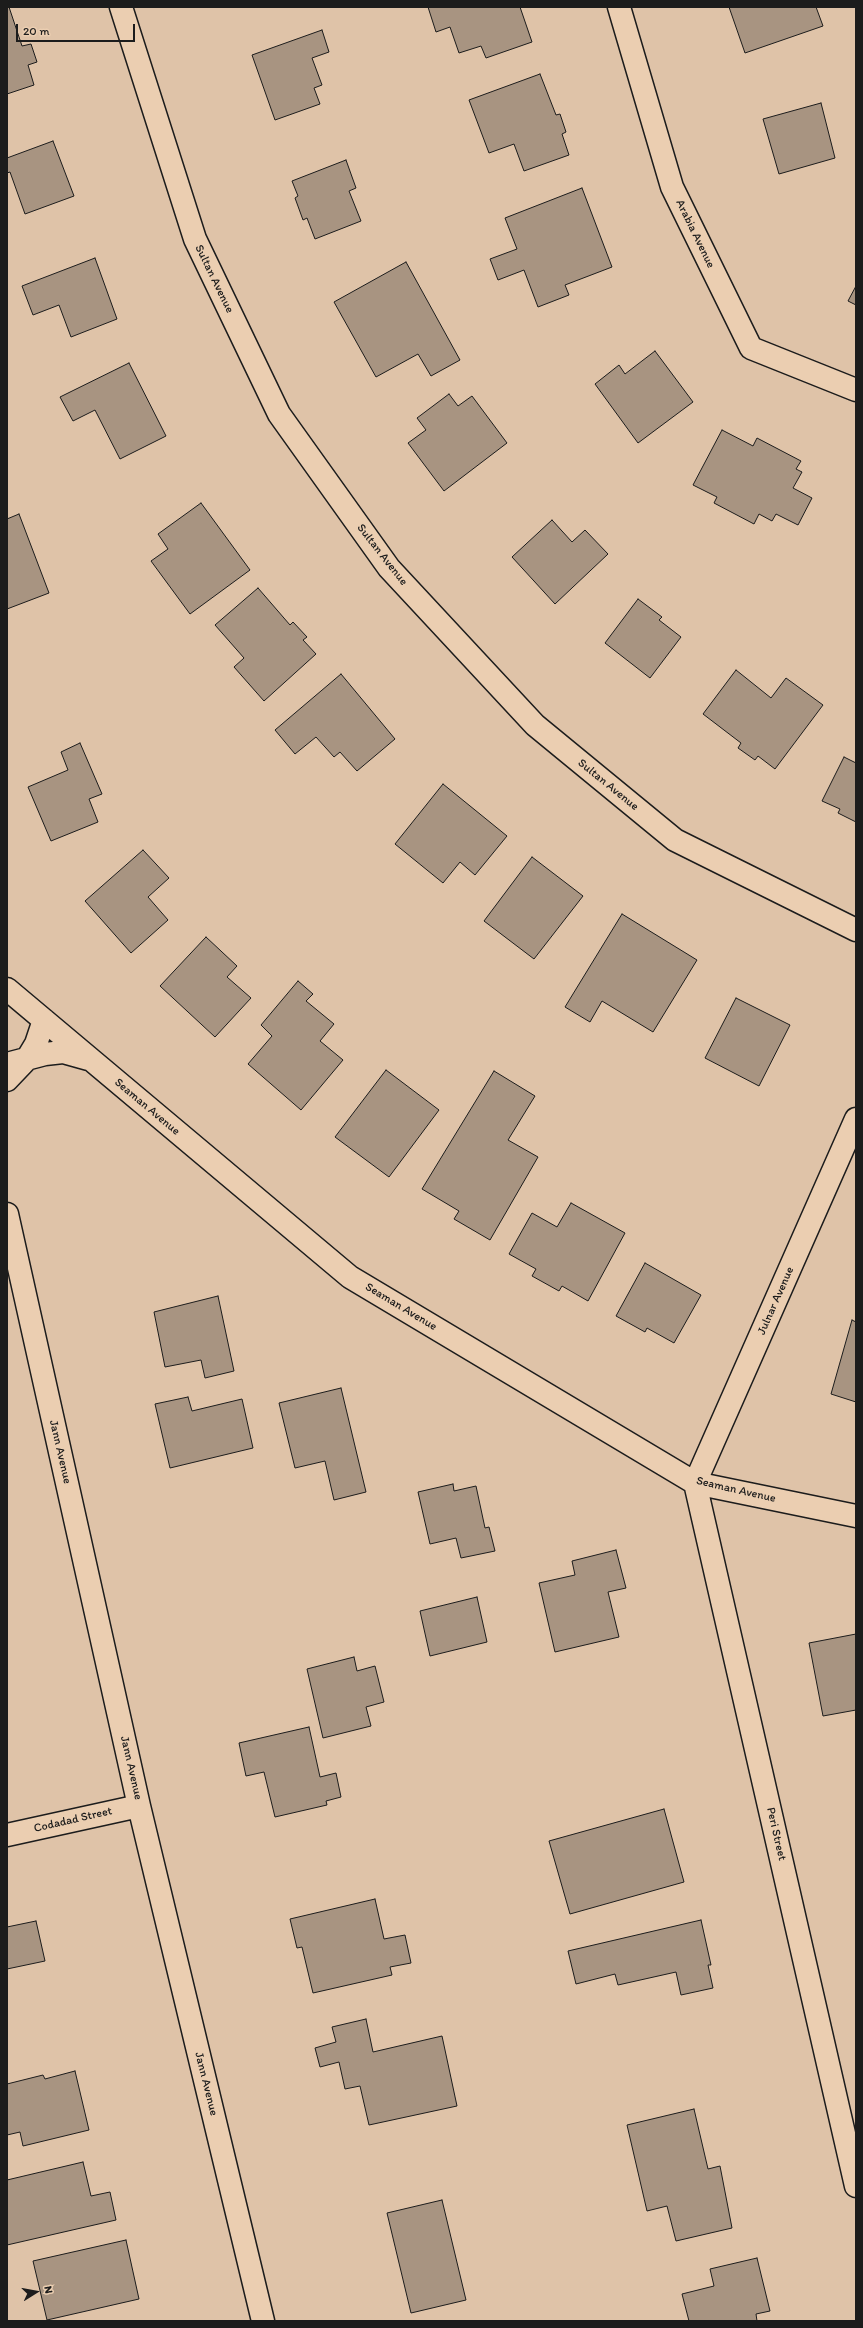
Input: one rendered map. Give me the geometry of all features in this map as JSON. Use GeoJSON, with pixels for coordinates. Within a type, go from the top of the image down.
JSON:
{"type":"FeatureCollection","features":[{"type":"Feature","properties":{"kind":"street","name":"Sultan Avenue"},"geometry":{"type":"LineString","coordinates":[[120,7],[198,246],[279,414],[389,568],[535,725],[675,840],[856,930]]}},
{"type":"Feature","properties":{"kind":"street","name":"Arabia Avenue"},"geometry":{"type":"LineString","coordinates":[[620,7],[672,187],[751,348],[856,390]]}},
{"type":"Feature","properties":{"kind":"street","name":"Seaman Avenue"},"geometry":{"type":"LineString","coordinates":[[7,989],[350,1277],[695,1483],[856,1516]]}},
{"type":"Feature","properties":{"kind":"street"},"geometry":{"type":"LineString","coordinates":[[7,1080],[17,1062],[36,1044],[44,1020]]}},
{"type":"Feature","properties":{"kind":"street"},"geometry":{"type":"LineString","coordinates":[[17,1062],[45,1054],[63,1052],[92,1061]]}},
{"type":"Feature","properties":{"kind":"street","name":"Julnar Avenue"},"geometry":{"type":"LineString","coordinates":[[695,1483],[856,1119]]}},
{"type":"Feature","properties":{"kind":"street","name":"Jann Avenue"},"geometry":{"type":"LineString","coordinates":[[7,1214],[139,1806],[263,2321]]}},
{"type":"Feature","properties":{"kind":"street","name":"Peri Street"},"geometry":{"type":"LineString","coordinates":[[695,1483],[856,2186]]}},
{"type":"Feature","properties":{"kind":"street","name":"Codadad Street"},"geometry":{"type":"LineString","coordinates":[[7,1835],[139,1806]]}},
{"type":"Feature","properties":{"kind":"building"},"geometry":{"type":"Polygon","coordinates":[[[7,7],[9,7],[22,46],[31,44],[37,62],[28,65],[34,85],[7,94],[7,7]]]}},
{"type":"Feature","properties":{"kind":"building"},"geometry":{"type":"Polygon","coordinates":[[[428,7],[520,7],[532,42],[486,58],[481,46],[459,53],[450,27],[436,32],[428,7]]]}},
{"type":"Feature","properties":{"kind":"building"},"geometry":{"type":"Polygon","coordinates":[[[729,7],[816,7],[823,26],[745,53],[729,7]]]}},
{"type":"Feature","properties":{"kind":"building"},"geometry":{"type":"Polygon","coordinates":[[[322,30],[329,52],[312,58],[322,85],[314,88],[320,104],[275,120],[252,55],[322,30]]]}},
{"type":"Feature","properties":{"kind":"building"},"geometry":{"type":"Polygon","coordinates":[[[540,74],[556,115],[560,114],[566,132],[562,134],[569,155],[524,171],[514,144],[489,153],[469,100],[540,74]]]}},
{"type":"Feature","properties":{"kind":"building"},"geometry":{"type":"Polygon","coordinates":[[[821,103],[835,158],[779,174],[763,119],[821,103]]]}},
{"type":"Feature","properties":{"kind":"building"},"geometry":{"type":"Polygon","coordinates":[[[53,141],[74,196],[25,214],[10,172],[7,173],[7,158],[53,141]]]}},
{"type":"Feature","properties":{"kind":"building"},"geometry":{"type":"Polygon","coordinates":[[[346,160],[356,188],[349,191],[361,221],[315,239],[307,218],[303,220],[295,198],[298,196],[292,181],[346,160]]]}},
{"type":"Feature","properties":{"kind":"building"},"geometry":{"type":"Polygon","coordinates":[[[582,188],[612,267],[565,285],[569,295],[538,307],[524,270],[498,280],[490,259],[517,249],[505,218],[582,188]]]}},
{"type":"Feature","properties":{"kind":"building"},"geometry":{"type":"Polygon","coordinates":[[[95,258],[117,319],[71,337],[59,305],[33,315],[22,286],[95,258]]]}},
{"type":"Feature","properties":{"kind":"building"},"geometry":{"type":"Polygon","coordinates":[[[406,262],[460,360],[431,376],[418,354],[376,377],[334,302],[406,262]]]}},
{"type":"Feature","properties":{"kind":"building"},"geometry":{"type":"Polygon","coordinates":[[[856,286],[856,305],[848,301],[856,286]]]}},
{"type":"Feature","properties":{"kind":"building"},"geometry":{"type":"Polygon","coordinates":[[[655,351],[693,402],[638,443],[595,384],[619,365],[625,374],[655,351]]]}},
{"type":"Feature","properties":{"kind":"building"},"geometry":{"type":"Polygon","coordinates":[[[129,363],[166,436],[120,459],[95,410],[73,421],[60,397],[129,363]]]}},
{"type":"Feature","properties":{"kind":"building"},"geometry":{"type":"Polygon","coordinates":[[[449,394],[458,406],[472,396],[507,443],[444,491],[408,443],[426,430],[417,418],[449,394]]]}},
{"type":"Feature","properties":{"kind":"building"},"geometry":{"type":"Polygon","coordinates":[[[722,430],[753,446],[757,438],[801,461],[796,469],[802,472],[793,488],[812,498],[798,525],[776,514],[772,521],[759,514],[754,524],[714,503],[717,497],[693,485],[722,430]]]}},
{"type":"Feature","properties":{"kind":"building"},"geometry":{"type":"Polygon","coordinates":[[[201,503],[250,570],[190,614],[151,561],[168,549],[158,534],[201,503]]]}},
{"type":"Feature","properties":{"kind":"building"},"geometry":{"type":"Polygon","coordinates":[[[19,514],[49,593],[7,609],[7,519],[19,514]]]}},
{"type":"Feature","properties":{"kind":"building"},"geometry":{"type":"Polygon","coordinates":[[[552,520],[572,542],[585,530],[608,554],[555,604],[512,557],[552,520]]]}},
{"type":"Feature","properties":{"kind":"building"},"geometry":{"type":"Polygon","coordinates":[[[258,588],[290,625],[293,622],[307,637],[303,640],[316,654],[264,701],[234,667],[244,658],[215,625],[258,588]]]}},
{"type":"Feature","properties":{"kind":"building"},"geometry":{"type":"Polygon","coordinates":[[[638,599],[662,617],[659,620],[681,637],[650,678],[605,643],[638,599]]]}},
{"type":"Feature","properties":{"kind":"building"},"geometry":{"type":"Polygon","coordinates":[[[736,670],[771,698],[786,678],[823,705],[775,769],[758,756],[755,760],[738,748],[741,743],[703,714],[736,670]]]}},
{"type":"Feature","properties":{"kind":"building"},"geometry":{"type":"Polygon","coordinates":[[[341,674],[395,739],[357,771],[340,752],[334,757],[316,737],[295,754],[275,730],[341,674]]]}},
{"type":"Feature","properties":{"kind":"building"},"geometry":{"type":"Polygon","coordinates":[[[80,743],[102,794],[89,799],[98,822],[51,841],[28,787],[68,770],[61,752],[80,743]]]}},
{"type":"Feature","properties":{"kind":"building"},"geometry":{"type":"Polygon","coordinates":[[[844,757],[856,763],[856,822],[838,813],[840,809],[822,801],[844,757]]]}},
{"type":"Feature","properties":{"kind":"building"},"geometry":{"type":"Polygon","coordinates":[[[443,784],[507,836],[475,875],[460,862],[443,883],[395,844],[443,784]]]}},
{"type":"Feature","properties":{"kind":"building"},"geometry":{"type":"Polygon","coordinates":[[[143,850],[169,878],[148,897],[168,920],[131,953],[85,901],[143,850]]]}},
{"type":"Feature","properties":{"kind":"building"},"geometry":{"type":"Polygon","coordinates":[[[532,857],[583,896],[534,959],[484,921],[532,857]]]}},
{"type":"Feature","properties":{"kind":"building"},"geometry":{"type":"Polygon","coordinates":[[[622,914],[697,960],[653,1032],[602,1001],[590,1022],[565,1007],[622,914]]]}},
{"type":"Feature","properties":{"kind":"building"},"geometry":{"type":"Polygon","coordinates":[[[206,937],[237,966],[227,977],[251,998],[215,1037],[160,986],[206,937]]]}},
{"type":"Feature","properties":{"kind":"building"},"geometry":{"type":"Polygon","coordinates":[[[298,981],[313,994],[306,1001],[334,1024],[320,1041],[343,1060],[301,1110],[248,1064],[272,1036],[261,1025],[298,981]]]}},
{"type":"Feature","properties":{"kind":"building"},"geometry":{"type":"Polygon","coordinates":[[[736,998],[790,1025],[759,1086],[705,1058],[736,998]]]}},
{"type":"Feature","properties":{"kind":"building"},"geometry":{"type":"Polygon","coordinates":[[[386,1070],[439,1110],[389,1177],[335,1137],[386,1070]]]}},
{"type":"Feature","properties":{"kind":"building"},"geometry":{"type":"Polygon","coordinates":[[[494,1071],[535,1096],[508,1140],[538,1157],[490,1240],[454,1219],[459,1211],[422,1189],[494,1071]]]}},
{"type":"Feature","properties":{"kind":"building"},"geometry":{"type":"Polygon","coordinates":[[[571,1203],[625,1233],[588,1301],[562,1286],[559,1291],[532,1276],[536,1269],[509,1254],[532,1213],[557,1227],[571,1203]]]}},
{"type":"Feature","properties":{"kind":"building"},"geometry":{"type":"Polygon","coordinates":[[[645,1263],[701,1295],[674,1343],[647,1328],[645,1332],[616,1316],[645,1263]]]}},
{"type":"Feature","properties":{"kind":"building"},"geometry":{"type":"Polygon","coordinates":[[[218,1296],[234,1371],[205,1378],[201,1360],[165,1367],[154,1312],[218,1296]]]}},
{"type":"Feature","properties":{"kind":"building"},"geometry":{"type":"Polygon","coordinates":[[[852,1320],[856,1322],[856,1402],[831,1394],[852,1320]]]}},
{"type":"Feature","properties":{"kind":"building"},"geometry":{"type":"Polygon","coordinates":[[[341,1388],[366,1492],[334,1500],[325,1461],[295,1468],[279,1403],[341,1388]]]}},
{"type":"Feature","properties":{"kind":"building"},"geometry":{"type":"Polygon","coordinates":[[[188,1397],[192,1411],[242,1399],[253,1448],[170,1468],[155,1404],[188,1397]]]}},
{"type":"Feature","properties":{"kind":"building"},"geometry":{"type":"Polygon","coordinates":[[[453,1484],[454,1491],[476,1486],[485,1528],[489,1527],[495,1551],[461,1558],[456,1538],[430,1544],[418,1492],[453,1484]]]}},
{"type":"Feature","properties":{"kind":"building"},"geometry":{"type":"Polygon","coordinates":[[[616,1550],[626,1588],[608,1592],[619,1637],[555,1652],[539,1583],[575,1575],[572,1561],[616,1550]]]}},
{"type":"Feature","properties":{"kind":"building"},"geometry":{"type":"Polygon","coordinates":[[[477,1597],[487,1642],[430,1656],[420,1611],[477,1597]]]}},
{"type":"Feature","properties":{"kind":"building"},"geometry":{"type":"Polygon","coordinates":[[[856,1634],[856,1710],[823,1716],[809,1643],[856,1634]]]}},
{"type":"Feature","properties":{"kind":"building"},"geometry":{"type":"Polygon","coordinates":[[[354,1657],[357,1671],[375,1666],[384,1702],[366,1707],[371,1726],[323,1738],[307,1669],[354,1657]]]}},
{"type":"Feature","properties":{"kind":"building"},"geometry":{"type":"Polygon","coordinates":[[[309,1727],[320,1777],[336,1773],[341,1797],[326,1801],[327,1805],[275,1817],[264,1772],[246,1776],[239,1743],[309,1727]]]}},
{"type":"Feature","properties":{"kind":"building"},"geometry":{"type":"Polygon","coordinates":[[[664,1809],[684,1882],[570,1914],[549,1841],[664,1809]]]}},
{"type":"Feature","properties":{"kind":"building"},"geometry":{"type":"Polygon","coordinates":[[[375,1899],[384,1939],[405,1935],[411,1963],[390,1967],[392,1975],[313,1993],[302,1947],[297,1948],[290,1919],[375,1899]]]}},
{"type":"Feature","properties":{"kind":"building"},"geometry":{"type":"Polygon","coordinates":[[[701,1920],[711,1965],[708,1965],[713,1988],[681,1995],[676,1972],[618,1985],[615,1974],[576,1984],[568,1951],[701,1920]]]}},
{"type":"Feature","properties":{"kind":"building"},"geometry":{"type":"Polygon","coordinates":[[[36,1921],[45,1961],[7,1969],[7,1927],[36,1921]]]}},
{"type":"Feature","properties":{"kind":"building"},"geometry":{"type":"Polygon","coordinates":[[[366,2019],[373,2052],[442,2036],[457,2106],[369,2125],[360,2086],[345,2089],[339,2062],[320,2067],[315,2048],[336,2042],[332,2027],[366,2019]]]}},
{"type":"Feature","properties":{"kind":"building"},"geometry":{"type":"Polygon","coordinates":[[[75,2071],[89,2130],[23,2146],[20,2132],[7,2135],[7,2084],[43,2075],[45,2079],[75,2071]]]}},
{"type":"Feature","properties":{"kind":"building"},"geometry":{"type":"Polygon","coordinates":[[[694,2109],[708,2169],[720,2166],[732,2228],[676,2241],[667,2206],[647,2211],[627,2125],[694,2109]]]}},
{"type":"Feature","properties":{"kind":"building"},"geometry":{"type":"Polygon","coordinates":[[[83,2162],[91,2196],[110,2192],[116,2220],[7,2245],[7,2180],[83,2162]]]}},
{"type":"Feature","properties":{"kind":"building"},"geometry":{"type":"Polygon","coordinates":[[[442,2200],[466,2300],[411,2313],[387,2213],[442,2200]]]}},
{"type":"Feature","properties":{"kind":"building"},"geometry":{"type":"Polygon","coordinates":[[[126,2240],[139,2299],[47,2320],[33,2261],[126,2240]]]}},
{"type":"Feature","properties":{"kind":"building"},"geometry":{"type":"Polygon","coordinates":[[[757,2258],[770,2311],[756,2314],[757,2321],[689,2321],[682,2294],[714,2286],[710,2269],[757,2258]]]}}]}
